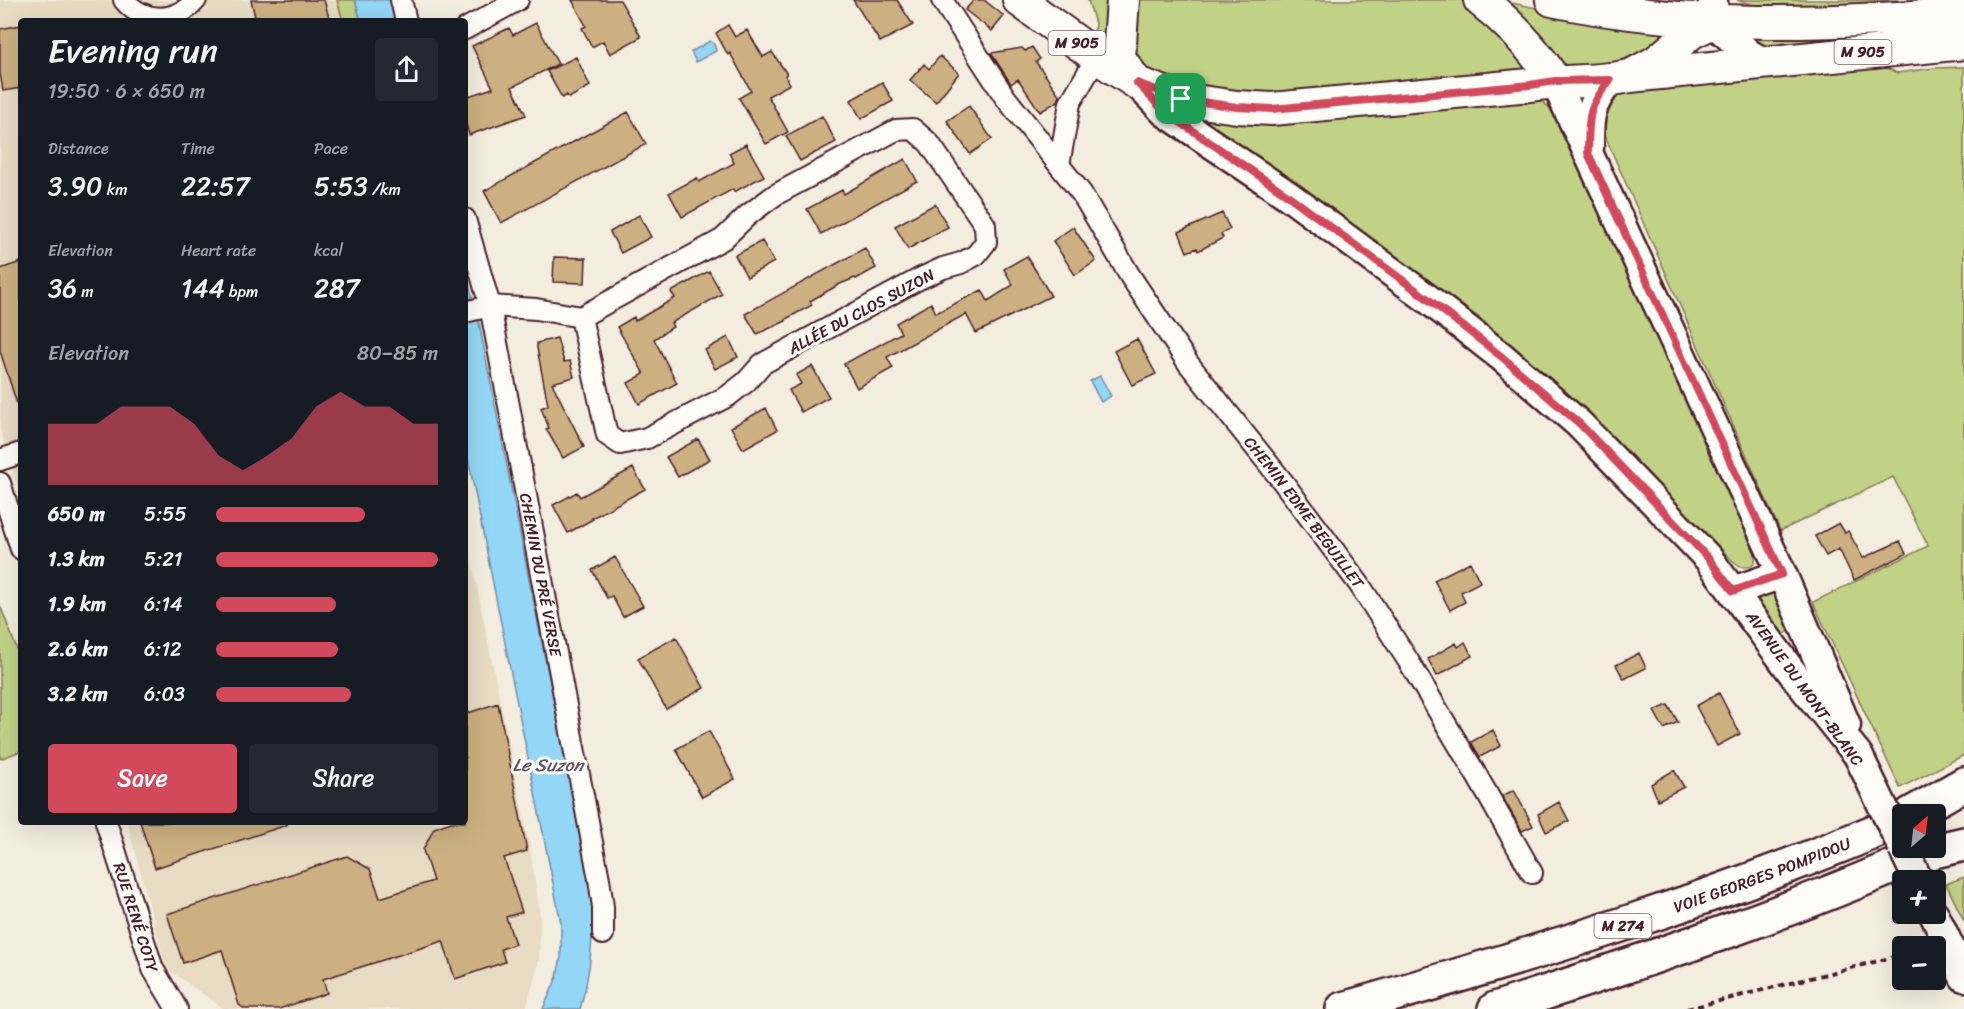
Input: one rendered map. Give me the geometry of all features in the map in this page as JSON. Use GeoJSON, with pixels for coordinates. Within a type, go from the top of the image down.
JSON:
{"type":"FeatureCollection","features":[{"type":"Feature","properties":{"kind":"highway"},"geometry":{"type":"LineString","coordinates":[[1941,804],[1964,783]]}},
{"type":"Feature","properties":{"kind":"highway","name":"VOIE GEORGES POMPIDOU"},"geometry":{"type":"LineString","coordinates":[[1946,807],[1964,794]]}},
{"type":"Feature","properties":{"kind":"highway","name":"VOIE GEORGES POMPIDOU"},"geometry":{"type":"LineString","coordinates":[[1946,836],[1964,836]]}},
{"type":"Feature","properties":{"kind":"highway","name":"VOIE GEORGES POMPIDOU"},"geometry":{"type":"LineString","coordinates":[[1343,1009],[1516,960],[1728,889],[1892,840]]}},
{"type":"Feature","properties":{"kind":"highway"},"geometry":{"type":"LineString","coordinates":[[1946,841],[1964,844]]}},
{"type":"Feature","properties":{"kind":"highway","name":"VOIE GEORGES POMPIDOU"},"geometry":{"type":"LineString","coordinates":[[1495,1009],[1641,962],[1777,913],[1892,845]]}},
{"type":"Feature","properties":{"kind":"main road","name":"AVENUE DU MONT-BLANC"},"geometry":{"type":"LineString","coordinates":[[1019,0],[1096,57],[1137,83],[1165,112],[1286,194],[1428,299],[1510,364],[1580,424],[1708,558],[1797,679],[1858,755],[1892,809]]}},
{"type":"Feature","properties":{"kind":"main road"},"geometry":{"type":"LineString","coordinates":[[1124,0],[1119,58],[1137,83]]}},
{"type":"Feature","properties":{"kind":"main road"},"geometry":{"type":"LineString","coordinates":[[1480,0],[1511,25],[1539,57],[1555,81],[1782,574],[1858,755]]}},
{"type":"Feature","properties":{"kind":"main road","name":"M 905"},"geometry":{"type":"LineString","coordinates":[[1552,0],[1646,16],[1713,11],[1825,23],[1894,20],[1964,13]]}},
{"type":"Feature","properties":{"kind":"main road"},"geometry":{"type":"LineString","coordinates":[[1588,153],[1589,115],[1595,99],[1620,78],[1656,62],[1713,11],[1749,54],[1763,62]]}},
{"type":"Feature","properties":{"kind":"main road","name":"M 905"},"geometry":{"type":"LineString","coordinates":[[1137,83],[1181,99],[1237,107],[1272,109],[1555,81],[1620,78],[1964,43]]}},
{"type":"Feature","properties":{"kind":"main road"},"geometry":{"type":"LineString","coordinates":[[1733,591],[1782,574]]}},
{"type":"Feature","properties":{"kind":"main road"},"geometry":{"type":"LineString","coordinates":[[1939,924],[1964,977]]}},
{"type":"Feature","properties":{"kind":"street"},"geometry":{"type":"LineString","coordinates":[[124,0],[136,12],[156,18]]}},
{"type":"Feature","properties":{"kind":"street"},"geometry":{"type":"LineString","coordinates":[[166,18],[189,8],[196,0]]}},
{"type":"Feature","properties":{"kind":"street"},"geometry":{"type":"LineString","coordinates":[[401,0],[405,18]]}},
{"type":"Feature","properties":{"kind":"street"},"geometry":{"type":"LineString","coordinates":[[468,27],[518,0]]}},
{"type":"Feature","properties":{"kind":"street","name":"CHEMIN EDME BEGUILLET"},"geometry":{"type":"LineString","coordinates":[[942,0],[1005,97],[1082,194],[1130,276],[1188,363],[1283,482],[1359,584],[1409,662],[1532,873]]}},
{"type":"Feature","properties":{"kind":"street"},"geometry":{"type":"LineString","coordinates":[[1059,165],[1070,103],[1096,57]]}},
{"type":"Feature","properties":{"kind":"street","name":"ALLÉE DU CLOS SUZON"},"geometry":{"type":"LineString","coordinates":[[913,129],[929,142],[985,225],[986,242],[976,255],[919,279],[762,364],[746,382],[728,396],[647,438],[620,444],[607,435],[581,317],[723,239],[748,215],[776,195],[896,130],[913,129]]}},
{"type":"Feature","properties":{"kind":"street","name":"CHEMIN DU PRÉ VERSE"},"geometry":{"type":"LineString","coordinates":[[468,229],[490,306],[599,879],[603,907],[603,934]]}},
{"type":"Feature","properties":{"kind":"street"},"geometry":{"type":"LineString","coordinates":[[468,311],[490,306],[536,309],[581,317]]}},
{"type":"Feature","properties":{"kind":"street"},"geometry":{"type":"LineString","coordinates":[[0,460],[18,454]]}},
{"type":"Feature","properties":{"kind":"street"},"geometry":{"type":"LineString","coordinates":[[0,483],[18,540]]}},
{"type":"Feature","properties":{"kind":"street","name":"RUE RENÉ COTY"},"geometry":{"type":"LineString","coordinates":[[107,825],[153,969],[177,1009]]}},
{"type":"Feature","properties":{"kind":"path"},"geometry":{"type":"LineString","coordinates":[[1687,1009],[1892,958]]}},
{"type":"Feature","properties":{"kind":"shaded area"},"geometry":{"type":"Polygon","coordinates":[[[0,0],[337,0],[342,18],[18,18],[18,486],[0,430],[0,0]]]}},
{"type":"Feature","properties":{"kind":"shaded area"},"geometry":{"type":"Polygon","coordinates":[[[468,543],[530,849],[540,915],[539,960],[526,1009],[224,1009],[166,968],[128,825],[468,825],[468,543]]]}},
{"type":"Feature","properties":{"kind":"green space"},"geometry":{"type":"Polygon","coordinates":[[[337,0],[355,0],[360,18],[342,18],[337,0]]]}},
{"type":"Feature","properties":{"kind":"green space"},"geometry":{"type":"Polygon","coordinates":[[[1088,0],[1115,0],[1104,50],[1089,38],[1096,27],[1088,0]]]}},
{"type":"Feature","properties":{"kind":"green space"},"geometry":{"type":"Polygon","coordinates":[[[1135,0],[1461,0],[1474,8],[1531,70],[1287,95],[1199,90],[1149,73],[1133,56],[1135,0]]]}},
{"type":"Feature","properties":{"kind":"green space"},"geometry":{"type":"Polygon","coordinates":[[[1737,0],[1943,0],[1766,9],[1737,0]]]}},
{"type":"Feature","properties":{"kind":"green space"},"geometry":{"type":"Polygon","coordinates":[[[1511,3],[1663,32],[1662,37],[1639,52],[1616,61],[1564,67],[1508,5],[1511,3]]]}},
{"type":"Feature","properties":{"kind":"green space"},"geometry":{"type":"Polygon","coordinates":[[[1964,32],[1770,53],[1752,44],[1750,35],[1964,32]]]}},
{"type":"Feature","properties":{"kind":"green space"},"geometry":{"type":"Polygon","coordinates":[[[1867,67],[1887,68],[1897,73],[1964,67],[1964,755],[1900,788],[1813,602],[1928,546],[1893,477],[1780,531],[1608,143],[1601,122],[1604,106],[1618,92],[1867,67]]]}},
{"type":"Feature","properties":{"kind":"green space"},"geometry":{"type":"Polygon","coordinates":[[[1537,98],[1550,108],[1582,173],[1755,552],[1755,562],[1748,567],[1734,562],[1595,423],[1532,363],[1481,319],[1268,164],[1202,119],[1198,112],[1537,98]]]}},
{"type":"Feature","properties":{"kind":"green space"},"geometry":{"type":"Polygon","coordinates":[[[1779,590],[1792,629],[1785,634],[1781,633],[1755,598],[1779,590]]]}},
{"type":"Feature","properties":{"kind":"green space"},"geometry":{"type":"Polygon","coordinates":[[[0,605],[18,652],[18,752],[0,759],[0,605]]]}},
{"type":"Feature","properties":{"kind":"green space"},"geometry":{"type":"Polygon","coordinates":[[[1964,877],[1964,921],[1946,884],[1964,877]]]}},
{"type":"Feature","properties":{"kind":"water"},"geometry":{"type":"Polygon","coordinates":[[[355,0],[394,0],[399,18],[360,18],[355,0]]]}},
{"type":"Feature","properties":{"kind":"water"},"geometry":{"type":"Polygon","coordinates":[[[710,41],[714,44],[716,51],[696,62],[691,52],[710,41]]]}},
{"type":"Feature","properties":{"kind":"water","name":"Le Suzon"},"geometry":{"type":"Polygon","coordinates":[[[468,281],[479,323],[590,878],[592,944],[588,976],[580,1009],[543,1009],[557,977],[561,957],[561,923],[468,458],[468,281]]]}},
{"type":"Feature","properties":{"kind":"water"},"geometry":{"type":"Polygon","coordinates":[[[1100,376],[1111,396],[1101,402],[1090,381],[1100,376]]]}},
{"type":"Feature","properties":{"kind":"building"},"geometry":{"type":"Polygon","coordinates":[[[251,0],[324,0],[329,18],[255,18],[251,0]]]}},
{"type":"Feature","properties":{"kind":"building"},"geometry":{"type":"Polygon","coordinates":[[[572,0],[620,0],[641,37],[610,54],[603,41],[592,47],[582,28],[586,26],[572,0]]]}},
{"type":"Feature","properties":{"kind":"building"},"geometry":{"type":"Polygon","coordinates":[[[853,0],[897,0],[913,25],[880,42],[853,0]]]}},
{"type":"Feature","properties":{"kind":"building"},"geometry":{"type":"Polygon","coordinates":[[[974,0],[984,0],[1004,16],[992,31],[965,10],[974,0]]]}},
{"type":"Feature","properties":{"kind":"building"},"geometry":{"type":"Polygon","coordinates":[[[536,23],[558,64],[512,87],[526,115],[469,135],[468,96],[493,88],[472,46],[509,28],[513,35],[536,23]]]}},
{"type":"Feature","properties":{"kind":"building"},"geometry":{"type":"Polygon","coordinates":[[[728,25],[735,37],[747,30],[763,57],[772,52],[787,74],[785,75],[790,84],[768,96],[788,132],[766,144],[739,98],[751,91],[716,33],[728,25]]]}},
{"type":"Feature","properties":{"kind":"building"},"geometry":{"type":"Polygon","coordinates":[[[18,26],[18,88],[3,91],[0,73],[0,29],[18,26]]]}},
{"type":"Feature","properties":{"kind":"building"},"geometry":{"type":"Polygon","coordinates":[[[1032,47],[1040,59],[1036,62],[1060,96],[1058,101],[1040,112],[1018,79],[1011,84],[991,53],[1022,48],[1025,51],[1032,47]]]}},
{"type":"Feature","properties":{"kind":"building"},"geometry":{"type":"Polygon","coordinates":[[[940,56],[959,73],[936,102],[910,80],[924,64],[929,69],[940,56]]]}},
{"type":"Feature","properties":{"kind":"building"},"geometry":{"type":"Polygon","coordinates":[[[576,57],[590,86],[569,98],[567,95],[562,98],[547,71],[576,57]]]}},
{"type":"Feature","properties":{"kind":"building"},"geometry":{"type":"Polygon","coordinates":[[[882,82],[893,101],[861,119],[851,100],[882,82]]]}},
{"type":"Feature","properties":{"kind":"building"},"geometry":{"type":"Polygon","coordinates":[[[969,106],[992,139],[970,154],[947,121],[969,106]]]}},
{"type":"Feature","properties":{"kind":"building"},"geometry":{"type":"Polygon","coordinates":[[[628,112],[646,144],[501,223],[484,191],[628,112]]]}},
{"type":"Feature","properties":{"kind":"building"},"geometry":{"type":"Polygon","coordinates":[[[822,116],[836,142],[800,161],[786,136],[822,116]]]}},
{"type":"Feature","properties":{"kind":"building"},"geometry":{"type":"Polygon","coordinates":[[[746,144],[764,176],[734,192],[733,189],[682,217],[669,193],[697,178],[699,182],[734,163],[729,153],[746,144]]]}},
{"type":"Feature","properties":{"kind":"building"},"geometry":{"type":"Polygon","coordinates":[[[905,159],[917,181],[821,234],[807,209],[842,190],[844,194],[905,159]]]}},
{"type":"Feature","properties":{"kind":"building"},"geometry":{"type":"Polygon","coordinates":[[[935,204],[948,227],[908,249],[895,226],[935,204]]]}},
{"type":"Feature","properties":{"kind":"building"},"geometry":{"type":"Polygon","coordinates":[[[1222,213],[1230,229],[1221,234],[1223,238],[1198,251],[1197,248],[1187,252],[1179,232],[1222,213]]]}},
{"type":"Feature","properties":{"kind":"building"},"geometry":{"type":"Polygon","coordinates":[[[639,215],[651,237],[621,253],[610,232],[639,215]]]}},
{"type":"Feature","properties":{"kind":"building"},"geometry":{"type":"Polygon","coordinates":[[[1073,227],[1096,261],[1075,275],[1053,241],[1073,227]]]}},
{"type":"Feature","properties":{"kind":"building"},"geometry":{"type":"Polygon","coordinates":[[[762,241],[774,262],[747,277],[735,255],[762,241]]]}},
{"type":"Feature","properties":{"kind":"building"},"geometry":{"type":"Polygon","coordinates":[[[865,248],[876,268],[856,279],[840,284],[810,301],[812,305],[786,321],[757,334],[745,314],[865,248]]]}},
{"type":"Feature","properties":{"kind":"building"},"geometry":{"type":"Polygon","coordinates":[[[1027,256],[1051,296],[976,333],[966,314],[887,357],[893,368],[857,388],[844,364],[901,333],[896,323],[931,303],[936,313],[982,290],[988,301],[1013,285],[1004,269],[1027,256]]]}},
{"type":"Feature","properties":{"kind":"building"},"geometry":{"type":"Polygon","coordinates":[[[554,257],[586,258],[585,283],[553,282],[554,257]]]}},
{"type":"Feature","properties":{"kind":"building"},"geometry":{"type":"Polygon","coordinates":[[[18,263],[18,407],[0,351],[0,269],[18,263]]]}},
{"type":"Feature","properties":{"kind":"building"},"geometry":{"type":"Polygon","coordinates":[[[709,271],[722,294],[671,323],[673,327],[654,339],[677,383],[639,404],[628,383],[644,374],[617,327],[634,317],[635,321],[675,298],[671,292],[709,271]]]}},
{"type":"Feature","properties":{"kind":"building"},"geometry":{"type":"Polygon","coordinates":[[[728,337],[738,357],[715,369],[705,350],[728,337]]]}},
{"type":"Feature","properties":{"kind":"building"},"geometry":{"type":"Polygon","coordinates":[[[557,338],[564,362],[570,361],[574,377],[552,383],[584,447],[563,458],[546,429],[549,428],[541,408],[548,405],[537,348],[537,343],[557,338]]]}},
{"type":"Feature","properties":{"kind":"building"},"geometry":{"type":"Polygon","coordinates":[[[1137,339],[1156,374],[1132,385],[1114,351],[1137,339]]]}},
{"type":"Feature","properties":{"kind":"building"},"geometry":{"type":"Polygon","coordinates":[[[812,366],[829,397],[801,412],[789,390],[801,384],[796,375],[812,366]]]}},
{"type":"Feature","properties":{"kind":"building"},"geometry":{"type":"Polygon","coordinates":[[[766,408],[777,430],[743,449],[731,427],[766,408]]]}},
{"type":"Feature","properties":{"kind":"building"},"geometry":{"type":"Polygon","coordinates":[[[698,439],[710,459],[678,477],[666,457],[698,439]]]}},
{"type":"Feature","properties":{"kind":"building"},"geometry":{"type":"Polygon","coordinates":[[[633,468],[645,489],[568,533],[553,505],[577,492],[580,497],[633,468]]]}},
{"type":"Feature","properties":{"kind":"building"},"geometry":{"type":"Polygon","coordinates":[[[1839,523],[1845,533],[1848,531],[1863,558],[1900,541],[1906,554],[1854,580],[1839,549],[1826,556],[1815,536],[1839,523]]]}},
{"type":"Feature","properties":{"kind":"building"},"geometry":{"type":"Polygon","coordinates":[[[615,557],[643,606],[623,617],[612,596],[607,598],[592,570],[615,557]]]}},
{"type":"Feature","properties":{"kind":"building"},"geometry":{"type":"Polygon","coordinates":[[[1470,562],[1480,582],[1461,592],[1465,602],[1450,610],[1434,580],[1470,562]]]}},
{"type":"Feature","properties":{"kind":"building"},"geometry":{"type":"Polygon","coordinates":[[[676,637],[704,688],[666,709],[638,658],[676,637]]]}},
{"type":"Feature","properties":{"kind":"building"},"geometry":{"type":"Polygon","coordinates":[[[1465,642],[1472,656],[1437,676],[1428,659],[1456,643],[1458,647],[1465,642]]]}},
{"type":"Feature","properties":{"kind":"building"},"geometry":{"type":"Polygon","coordinates":[[[1639,653],[1646,668],[1624,679],[1616,665],[1639,653]]]}},
{"type":"Feature","properties":{"kind":"building"},"geometry":{"type":"Polygon","coordinates":[[[1719,693],[1740,734],[1717,746],[1696,706],[1719,693]]]}},
{"type":"Feature","properties":{"kind":"building"},"geometry":{"type":"Polygon","coordinates":[[[498,703],[527,851],[504,858],[522,912],[506,917],[515,944],[501,949],[505,962],[455,979],[443,941],[323,979],[327,993],[279,1009],[245,1009],[239,1005],[222,950],[183,963],[167,914],[347,856],[370,869],[380,898],[433,881],[423,850],[434,828],[442,825],[468,825],[468,713],[498,703]]]}},
{"type":"Feature","properties":{"kind":"building"},"geometry":{"type":"Polygon","coordinates":[[[1668,705],[1678,722],[1664,729],[1654,711],[1668,705]]]}},
{"type":"Feature","properties":{"kind":"building"},"geometry":{"type":"Polygon","coordinates":[[[1493,730],[1501,746],[1480,757],[1471,742],[1493,730]]]}},
{"type":"Feature","properties":{"kind":"building"},"geometry":{"type":"Polygon","coordinates":[[[709,731],[735,779],[702,797],[676,749],[709,731]]]}},
{"type":"Feature","properties":{"kind":"building"},"geometry":{"type":"Polygon","coordinates":[[[1674,770],[1684,787],[1658,800],[1651,784],[1674,770]]]}},
{"type":"Feature","properties":{"kind":"building"},"geometry":{"type":"Polygon","coordinates":[[[1514,790],[1533,826],[1522,831],[1502,796],[1514,790]]]}},
{"type":"Feature","properties":{"kind":"building"},"geometry":{"type":"Polygon","coordinates":[[[1559,802],[1569,821],[1546,832],[1538,814],[1559,802]]]}},
{"type":"Feature","properties":{"kind":"building"},"geometry":{"type":"Polygon","coordinates":[[[141,825],[287,825],[155,868],[141,825]]]}},
{"type":"Feature","properties":{"kind":"route"},"geometry":{"type":"LineString","coordinates":[[1610,80],[1595,99],[1589,115],[1588,153],[1782,574],[1733,591],[1708,558],[1580,424],[1502,357],[1286,194],[1165,112],[1137,83],[1181,99],[1237,107],[1272,109],[1555,81],[1610,80]]}}]}
